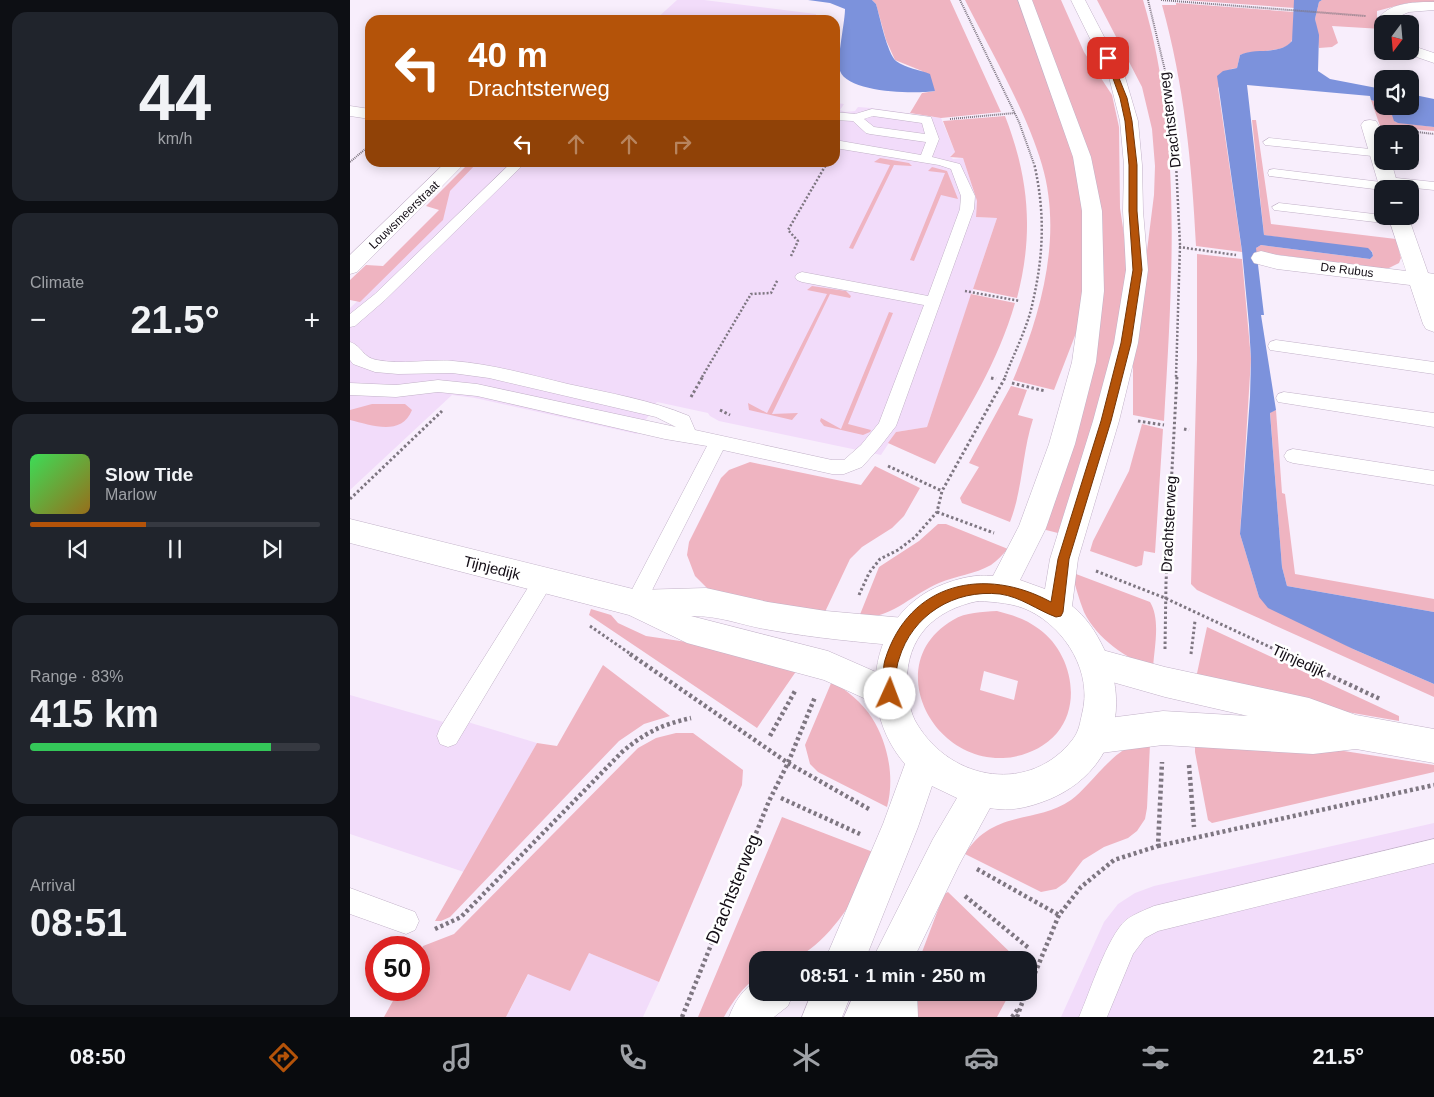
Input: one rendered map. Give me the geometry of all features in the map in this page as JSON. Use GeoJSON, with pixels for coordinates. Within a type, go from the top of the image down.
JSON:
{"type":"FeatureCollection","features":[{"type":"Feature","properties":{"kind":"main road"},"geometry":{"type":"LineString","coordinates":[[1000,589],[1032,528],[1062,444],[1084,362],[1093,291],[1092,211],[1082,157],[1025,0]]}},
{"type":"Feature","properties":{"kind":"main road"},"geometry":{"type":"LineString","coordinates":[[1056,612],[1064,559],[1106,421],[1126,343],[1137,270],[1133,211],[1133,165],[1129,121],[1116,77],[1078,0]]}},
{"type":"Feature","properties":{"kind":"main road"},"geometry":{"type":"LineString","coordinates":[[1392,15],[1396,11],[1408,7],[1434,6]]}},
{"type":"Feature","properties":{"kind":"main road"},"geometry":{"type":"LineString","coordinates":[[1419,53],[1434,58]]}},
{"type":"Feature","properties":{"kind":"main road"},"geometry":{"type":"LineString","coordinates":[[350,111],[365,113]]}},
{"type":"Feature","properties":{"kind":"main road"},"geometry":{"type":"LineString","coordinates":[[1370,126],[1374,138]]}},
{"type":"Feature","properties":{"kind":"main road","name":"Louwsmeerstraat"},"geometry":{"type":"LineString","coordinates":[[350,267],[452,167]]}},
{"type":"Feature","properties":{"kind":"main road"},"geometry":{"type":"LineString","coordinates":[[1402,225],[1427,280],[1434,324]]}},
{"type":"Feature","properties":{"kind":"main road","name":"De Rubus"},"geometry":{"type":"LineString","coordinates":[[1261,258],[1277,262],[1427,280]]}},
{"type":"Feature","properties":{"kind":"main road","name":"Tijnjedijk"},"geometry":{"type":"LineString","coordinates":[[350,531],[635,603],[687,629],[828,666],[890,694]]}},
{"type":"Feature","properties":{"kind":"main road"},"geometry":{"type":"LineString","coordinates":[[978,588],[1000,589],[1030,597],[1056,612],[1079,635],[1095,664],[1102,700],[1094,737],[1076,763],[1049,782],[1016,792],[981,790],[951,779],[924,760],[901,729],[890,694],[891,661],[904,632],[918,615],[935,602],[963,591],[978,588]]}},
{"type":"Feature","properties":{"kind":"main road","name":"Tijnjedijk"},"geometry":{"type":"LineString","coordinates":[[635,603],[706,602],[768,616],[826,625],[904,632]]}},
{"type":"Feature","properties":{"kind":"main road"},"geometry":{"type":"LineString","coordinates":[[1095,664],[1165,682],[1309,714],[1356,732],[1434,746]]}},
{"type":"Feature","properties":{"kind":"main road"},"geometry":{"type":"LineString","coordinates":[[1094,737],[1163,728],[1313,737],[1356,732]]}},
{"type":"Feature","properties":{"kind":"main road"},"geometry":{"type":"LineString","coordinates":[[843,951],[900,827],[924,760]]}},
{"type":"Feature","properties":{"kind":"main road"},"geometry":{"type":"LineString","coordinates":[[902,951],[946,852],[981,790]]}},
{"type":"Feature","properties":{"kind":"main road"},"geometry":{"type":"LineString","coordinates":[[748,1017],[761,1001]]}},
{"type":"Feature","properties":{"kind":"main road"},"geometry":{"type":"LineString","coordinates":[[822,1017],[828,1001]]}},
{"type":"Feature","properties":{"kind":"main road"},"geometry":{"type":"LineString","coordinates":[[864,1017],[872,1001]]}},
{"type":"Feature","properties":{"kind":"main road"},"geometry":{"type":"LineString","coordinates":[[897,1001],[898,1017]]}},
{"type":"Feature","properties":{"kind":"lane"},"geometry":{"type":"LineString","coordinates":[[840,116],[856,118],[872,112],[927,120],[933,139],[924,159]]}},
{"type":"Feature","properties":{"kind":"lane"},"geometry":{"type":"LineString","coordinates":[[856,118],[870,130],[933,139]]}},
{"type":"Feature","properties":{"kind":"lane"},"geometry":{"type":"LineString","coordinates":[[1269,142],[1374,153]]}},
{"type":"Feature","properties":{"kind":"lane"},"geometry":{"type":"LineString","coordinates":[[350,389],[396,391],[438,386],[477,390],[832,467],[845,467],[854,463],[887,426],[967,209],[968,196],[956,167],[942,162],[840,145]]}},
{"type":"Feature","properties":{"kind":"lane"},"geometry":{"type":"LineString","coordinates":[[350,342],[354,318],[515,167]]}},
{"type":"Feature","properties":{"kind":"lane"},"geometry":{"type":"LineString","coordinates":[[1274,174],[1374,184]]}},
{"type":"Feature","properties":{"kind":"lane"},"geometry":{"type":"LineString","coordinates":[[1419,186],[1434,186]]}},
{"type":"Feature","properties":{"kind":"lane"},"geometry":{"type":"LineString","coordinates":[[1279,207],[1374,216]]}},
{"type":"Feature","properties":{"kind":"lane"},"geometry":{"type":"LineString","coordinates":[[802,277],[934,302]]}},
{"type":"Feature","properties":{"kind":"lane"},"geometry":{"type":"LineString","coordinates":[[1276,346],[1434,368]]}},
{"type":"Feature","properties":{"kind":"lane"},"geometry":{"type":"LineString","coordinates":[[350,348],[359,360],[375,366],[398,368],[452,367],[489,372],[660,411],[684,420],[688,435]]}},
{"type":"Feature","properties":{"kind":"lane"},"geometry":{"type":"LineString","coordinates":[[1284,398],[1434,420]]}},
{"type":"Feature","properties":{"kind":"lane"},"geometry":{"type":"LineString","coordinates":[[635,603],[718,442]]}},
{"type":"Feature","properties":{"kind":"lane"},"geometry":{"type":"LineString","coordinates":[[1293,456],[1434,478]]}},
{"type":"Feature","properties":{"kind":"lane"},"geometry":{"type":"LineString","coordinates":[[448,736],[547,582]]}},
{"type":"Feature","properties":{"kind":"lane"},"geometry":{"type":"LineString","coordinates":[[1094,1017],[1123,945],[1136,929],[1154,919],[1434,851]]}},
{"type":"Feature","properties":{"kind":"lane"},"geometry":{"type":"LineString","coordinates":[[350,901],[406,921]]}},
{"type":"Feature","properties":{"kind":"path"},"geometry":{"type":"LineString","coordinates":[[936,512],[942,491],[1004,381],[1033,302],[1043,231],[1042,206],[1033,159],[1015,113],[960,0]]}},
{"type":"Feature","properties":{"kind":"path","name":"Drachtsterweg"},"geometry":{"type":"LineString","coordinates":[[1148,0],[1158,38],[1172,111],[1179,247],[1176,376],[1165,598],[1165,682]]}},
{"type":"Feature","properties":{"kind":"path"},"geometry":{"type":"LineString","coordinates":[[1161,0],[1374,18]]}},
{"type":"Feature","properties":{"kind":"path"},"geometry":{"type":"LineString","coordinates":[[927,120],[1015,113]]}},
{"type":"Feature","properties":{"kind":"path"},"geometry":{"type":"LineString","coordinates":[[1370,126],[1434,134]]}},
{"type":"Feature","properties":{"kind":"path"},"geometry":{"type":"LineString","coordinates":[[350,162],[365,149]]}},
{"type":"Feature","properties":{"kind":"path"},"geometry":{"type":"LineString","coordinates":[[788,262],[798,242],[788,230],[824,167]]}},
{"type":"Feature","properties":{"kind":"path"},"geometry":{"type":"LineString","coordinates":[[1179,247],[1238,255]]}},
{"type":"Feature","properties":{"kind":"path"},"geometry":{"type":"LineString","coordinates":[[688,402],[751,294],[771,293],[780,276]]}},
{"type":"Feature","properties":{"kind":"path"},"geometry":{"type":"LineString","coordinates":[[991,378],[996,379]]}},
{"type":"Feature","properties":{"kind":"path"},"geometry":{"type":"LineString","coordinates":[[350,499],[445,409]]}},
{"type":"Feature","properties":{"kind":"path"},"geometry":{"type":"LineString","coordinates":[[720,410],[730,415]]}},
{"type":"Feature","properties":{"kind":"path"},"geometry":{"type":"LineString","coordinates":[[1184,429],[1189,430]]}},
{"type":"Feature","properties":{"kind":"path"},"geometry":{"type":"LineString","coordinates":[[887,466],[942,491]]}},
{"type":"Feature","properties":{"kind":"path","name":"Drachtsterweg"},"geometry":{"type":"LineString","coordinates":[[547,582],[574,615],[788,763],[769,801],[682,1017]]}},
{"type":"Feature","properties":{"kind":"path","name":"Tijnjedijk"},"geometry":{"type":"LineString","coordinates":[[1165,598],[1383,700]]}},
{"type":"Feature","properties":{"kind":"path"},"geometry":{"type":"LineString","coordinates":[[1191,658],[1195,621]]}},
{"type":"Feature","properties":{"kind":"path"},"geometry":{"type":"LineString","coordinates":[[770,736],[797,688]]}},
{"type":"Feature","properties":{"kind":"path"},"geometry":{"type":"LineString","coordinates":[[406,921],[432,930],[461,918],[622,752],[641,736],[672,723],[691,718]]}},
{"type":"Feature","properties":{"kind":"path"},"geometry":{"type":"LineString","coordinates":[[1158,846],[1163,728]]}},
{"type":"Feature","properties":{"kind":"path"},"geometry":{"type":"LineString","coordinates":[[1188,762],[1194,827]]}},
{"type":"Feature","properties":{"kind":"path"},"geometry":{"type":"LineString","coordinates":[[1037,967],[1059,915],[1081,887],[1114,860],[1158,846],[1434,785]]}},
{"type":"Feature","properties":{"kind":"path"},"geometry":{"type":"LineString","coordinates":[[781,798],[862,835]]}},
{"type":"Feature","properties":{"kind":"path"},"geometry":{"type":"LineString","coordinates":[[963,895],[1030,949]]}},
{"type":"Feature","properties":{"kind":"path"},"geometry":{"type":"LineString","coordinates":[[1016,1017],[1022,1001]]}},
{"type":"Feature","properties":{"kind":"path"},"geometry":{"type":"LineString","coordinates":[[1012,1017],[1021,1004]]}},
{"type":"Feature","properties":{"kind":"shaded area"},"geometry":{"type":"Polygon","coordinates":[[[677,0],[704,0],[816,14],[816,15],[660,15],[677,0]]]}},
{"type":"Feature","properties":{"kind":"shaded area"},"geometry":{"type":"Polygon","coordinates":[[[872,0],[950,0],[1001,112],[941,118],[910,113],[922,93],[935,91],[922,71],[895,60],[886,40],[876,4],[872,0]]]}},
{"type":"Feature","properties":{"kind":"shaded area"},"geometry":{"type":"Polygon","coordinates":[[[965,0],[1020,0],[1069,131],[1085,207],[1083,315],[1054,390],[1013,380],[1032,329],[1046,274],[1050,219],[1048,192],[1042,165],[1027,123],[965,0]]]}},
{"type":"Feature","properties":{"kind":"shaded area"},"geometry":{"type":"Polygon","coordinates":[[[1030,0],[1061,0],[1084,52],[1112,95],[1119,127],[1120,208],[1128,261],[1118,343],[1058,533],[1046,530],[1045,527],[1102,254],[1030,0]]]}},
{"type":"Feature","properties":{"kind":"shaded area"},"geometry":{"type":"Polygon","coordinates":[[[1097,0],[1143,0],[1156,51],[1164,103],[1171,209],[1170,316],[1164,421],[1133,415],[1133,361],[1154,195],[1155,166],[1152,129],[1142,87],[1097,0]]]}},
{"type":"Feature","properties":{"kind":"shaded area"},"geometry":{"type":"Polygon","coordinates":[[[1184,0],[1294,0],[1295,8],[1184,0]]]}},
{"type":"Feature","properties":{"kind":"shaded area"},"geometry":{"type":"Polygon","coordinates":[[[1322,0],[1434,0],[1434,2],[1407,3],[1377,11],[1377,15],[1374,15],[1374,29],[1332,26],[1338,43],[1332,47],[1319,48],[1315,19],[1319,2],[1322,0]]]}},
{"type":"Feature","properties":{"kind":"shaded area"},"geometry":{"type":"Polygon","coordinates":[[[1176,3],[1294,12],[1293,34],[1289,44],[1277,49],[1240,55],[1237,68],[1231,69],[1218,88],[1242,252],[1196,246],[1186,124],[1176,64],[1162,5],[1176,5],[1176,3]]]}},
{"type":"Feature","properties":{"kind":"shaded area"},"geometry":{"type":"Polygon","coordinates":[[[858,107],[941,118],[955,152],[950,156],[953,159],[963,158],[977,201],[976,217],[997,218],[927,427],[896,432],[881,455],[719,421],[708,413],[657,402],[637,434],[475,398],[452,395],[350,490],[350,308],[407,255],[438,222],[445,191],[470,167],[840,167],[840,110],[845,112],[855,111],[858,107]]]}},
{"type":"Feature","properties":{"kind":"shaded area"},"geometry":{"type":"Polygon","coordinates":[[[1376,115],[1393,115],[1395,122],[1418,125],[1380,125],[1376,115]]]}},
{"type":"Feature","properties":{"kind":"shaded area"},"geometry":{"type":"Polygon","coordinates":[[[1005,116],[1019,161],[1026,206],[1026,251],[1017,298],[973,289],[997,218],[976,217],[977,201],[963,158],[950,157],[955,152],[943,121],[1005,116]]]}},
{"type":"Feature","properties":{"kind":"shaded area"},"geometry":{"type":"Polygon","coordinates":[[[1252,120],[1256,120],[1271,224],[1396,239],[1401,258],[1399,263],[1389,268],[1379,268],[1256,252],[1256,248],[1261,245],[1370,259],[1373,256],[1372,251],[1264,235],[1252,120]]]}},
{"type":"Feature","properties":{"kind":"shaded area"},"geometry":{"type":"Polygon","coordinates":[[[1419,125],[1434,127],[1434,131],[1419,130],[1419,125]]]}},
{"type":"Feature","properties":{"kind":"shaded area"},"geometry":{"type":"Polygon","coordinates":[[[880,158],[909,163],[912,166],[894,165],[853,249],[849,248],[890,165],[874,162],[880,158]]]}},
{"type":"Feature","properties":{"kind":"shaded area"},"geometry":{"type":"Polygon","coordinates":[[[465,167],[473,167],[450,191],[443,220],[360,302],[350,300],[350,280],[366,265],[383,266],[439,210],[426,206],[465,167]]]}},
{"type":"Feature","properties":{"kind":"shaded area"},"geometry":{"type":"Polygon","coordinates":[[[932,167],[947,171],[958,199],[941,195],[914,261],[910,260],[945,173],[928,171],[932,167]]]}},
{"type":"Feature","properties":{"kind":"shaded area"},"geometry":{"type":"Polygon","coordinates":[[[1197,254],[1242,259],[1251,359],[1240,534],[1259,597],[1353,649],[1434,684],[1434,697],[1214,598],[1197,590],[1191,584],[1197,359],[1197,254]]]}},
{"type":"Feature","properties":{"kind":"shaded area"},"geometry":{"type":"Polygon","coordinates":[[[812,286],[846,291],[851,296],[850,298],[830,294],[772,414],[798,413],[792,420],[749,410],[748,403],[767,413],[827,294],[807,290],[812,286]]]}},
{"type":"Feature","properties":{"kind":"shaded area"},"geometry":{"type":"Polygon","coordinates":[[[971,294],[1015,303],[991,366],[970,406],[935,464],[888,443],[896,432],[927,427],[971,294]]]}},
{"type":"Feature","properties":{"kind":"shaded area"},"geometry":{"type":"Polygon","coordinates":[[[889,312],[893,313],[848,424],[871,430],[870,432],[863,435],[824,426],[820,421],[821,418],[841,429],[889,312]]]}},
{"type":"Feature","properties":{"kind":"shaded area"},"geometry":{"type":"Polygon","coordinates":[[[1011,386],[1027,390],[1018,415],[1033,419],[1018,496],[1010,522],[962,503],[960,498],[979,467],[969,463],[1011,386]]]}},
{"type":"Feature","properties":{"kind":"shaded area"},"geometry":{"type":"Polygon","coordinates":[[[372,404],[405,404],[412,410],[401,424],[393,426],[376,426],[350,420],[350,410],[372,404]]]}},
{"type":"Feature","properties":{"kind":"shaded area"},"geometry":{"type":"Polygon","coordinates":[[[1276,410],[1282,493],[1285,494],[1295,574],[1434,599],[1434,612],[1287,586],[1282,567],[1270,412],[1276,410]]]}},
{"type":"Feature","properties":{"kind":"shaded area"},"geometry":{"type":"Polygon","coordinates":[[[1142,424],[1163,429],[1155,553],[1144,551],[1142,565],[1136,567],[1090,551],[1093,541],[1129,471],[1142,424]]]}},
{"type":"Feature","properties":{"kind":"shaded area"},"geometry":{"type":"Polygon","coordinates":[[[750,462],[861,485],[875,466],[920,488],[904,516],[892,528],[862,547],[850,559],[824,614],[711,592],[695,576],[687,555],[689,542],[721,478],[729,470],[750,462]]]}},
{"type":"Feature","properties":{"kind":"shaded area"},"geometry":{"type":"Polygon","coordinates":[[[938,524],[946,524],[1008,549],[985,568],[930,587],[891,611],[881,615],[859,617],[879,567],[919,541],[938,524]]]}},
{"type":"Feature","properties":{"kind":"shaded area"},"geometry":{"type":"Polygon","coordinates":[[[1076,574],[1150,602],[1156,626],[1153,669],[1123,653],[1096,631],[1082,607],[1072,575],[1076,574]]]}},
{"type":"Feature","properties":{"kind":"shaded area"},"geometry":{"type":"Polygon","coordinates":[[[591,609],[611,615],[618,623],[646,636],[687,642],[797,670],[757,728],[589,615],[591,609]]]}},
{"type":"Feature","properties":{"kind":"shaded area"},"geometry":{"type":"Polygon","coordinates":[[[997,611],[1029,623],[1050,639],[1059,650],[1065,663],[1071,692],[1070,707],[1065,721],[1051,739],[1039,748],[1025,754],[1003,758],[977,755],[954,743],[936,726],[924,706],[918,682],[920,659],[932,638],[958,617],[974,613],[997,611]],[[984,671],[980,690],[1014,700],[1018,681],[984,671]]]}},
{"type":"Feature","properties":{"kind":"shaded area"},"geometry":{"type":"Polygon","coordinates":[[[1207,627],[1399,716],[1399,721],[1324,708],[1196,678],[1207,627]]]}},
{"type":"Feature","properties":{"kind":"shaded area"},"geometry":{"type":"Polygon","coordinates":[[[603,665],[670,716],[644,724],[619,741],[450,917],[441,921],[435,921],[537,743],[557,746],[603,665]]]}},
{"type":"Feature","properties":{"kind":"shaded area"},"geometry":{"type":"Polygon","coordinates":[[[832,681],[864,707],[878,728],[886,750],[890,773],[887,807],[818,772],[810,764],[805,745],[832,681]]]}},
{"type":"Feature","properties":{"kind":"shaded area"},"geometry":{"type":"Polygon","coordinates":[[[350,695],[447,723],[451,717],[537,743],[464,872],[350,834],[350,695]]]}},
{"type":"Feature","properties":{"kind":"shaded area"},"geometry":{"type":"Polygon","coordinates":[[[676,733],[693,733],[743,770],[742,785],[659,982],[589,953],[570,991],[528,974],[506,1017],[384,1017],[393,1001],[430,1001],[430,943],[454,934],[638,748],[656,738],[676,733]]]}},
{"type":"Feature","properties":{"kind":"shaded area"},"geometry":{"type":"Polygon","coordinates":[[[1150,744],[1145,819],[1137,831],[1128,838],[1104,847],[1083,860],[1066,882],[1056,889],[1041,892],[965,854],[976,840],[989,830],[1002,823],[1058,807],[1078,794],[1116,755],[1133,746],[1150,744]]]}},
{"type":"Feature","properties":{"kind":"shaded area"},"geometry":{"type":"Polygon","coordinates":[[[1201,744],[1344,751],[1434,765],[1434,772],[1212,823],[1208,820],[1195,752],[1195,746],[1201,744]]]}},
{"type":"Feature","properties":{"kind":"shaded area"},"geometry":{"type":"Polygon","coordinates":[[[782,817],[873,852],[853,899],[839,920],[820,941],[807,951],[749,951],[749,983],[731,1005],[724,1017],[698,1017],[782,817]]]}},
{"type":"Feature","properties":{"kind":"shaded area"},"geometry":{"type":"Polygon","coordinates":[[[1434,823],[1434,1017],[1061,1017],[1104,922],[1118,904],[1135,893],[1154,886],[1434,823]]]}},
{"type":"Feature","properties":{"kind":"shaded area"},"geometry":{"type":"Polygon","coordinates":[[[948,892],[1009,951],[922,951],[944,894],[948,892]]]}},
{"type":"Feature","properties":{"kind":"shaded area"},"geometry":{"type":"Polygon","coordinates":[[[548,936],[659,982],[643,1017],[506,1017],[548,936]]]}},
{"type":"Feature","properties":{"kind":"shaded area"},"geometry":{"type":"Polygon","coordinates":[[[916,1001],[1006,1001],[997,1017],[917,1017],[916,1001]]]}},
{"type":"Feature","properties":{"kind":"water"},"geometry":{"type":"Polygon","coordinates":[[[808,0],[872,0],[876,4],[893,57],[904,65],[930,74],[935,91],[898,92],[868,88],[855,84],[846,78],[840,71],[840,51],[845,9],[830,3],[808,0]]]}},
{"type":"Feature","properties":{"kind":"water"},"geometry":{"type":"Polygon","coordinates":[[[1294,0],[1322,0],[1319,2],[1315,19],[1319,35],[1318,71],[1330,79],[1374,87],[1374,101],[1371,100],[1370,96],[1247,85],[1264,235],[1368,248],[1373,256],[1370,259],[1261,245],[1256,248],[1264,315],[1261,315],[1276,410],[1270,413],[1282,567],[1287,586],[1434,612],[1434,684],[1353,649],[1268,608],[1259,597],[1240,534],[1251,359],[1242,251],[1217,76],[1223,71],[1237,68],[1240,55],[1274,50],[1287,46],[1292,41],[1294,0]]]}},
{"type":"Feature","properties":{"kind":"water"},"geometry":{"type":"Polygon","coordinates":[[[1419,96],[1434,99],[1434,127],[1394,121],[1392,115],[1419,115],[1419,96]]]}},
{"type":"Feature","properties":{"kind":"route"},"geometry":{"type":"LineString","coordinates":[[890,694],[891,661],[904,632],[918,615],[935,602],[967,590],[978,588],[1000,589],[1030,597],[1056,612],[1064,559],[1106,421],[1126,343],[1134,300],[1137,270],[1133,211],[1132,146],[1129,121],[1124,98],[1108,58]]}}]}
